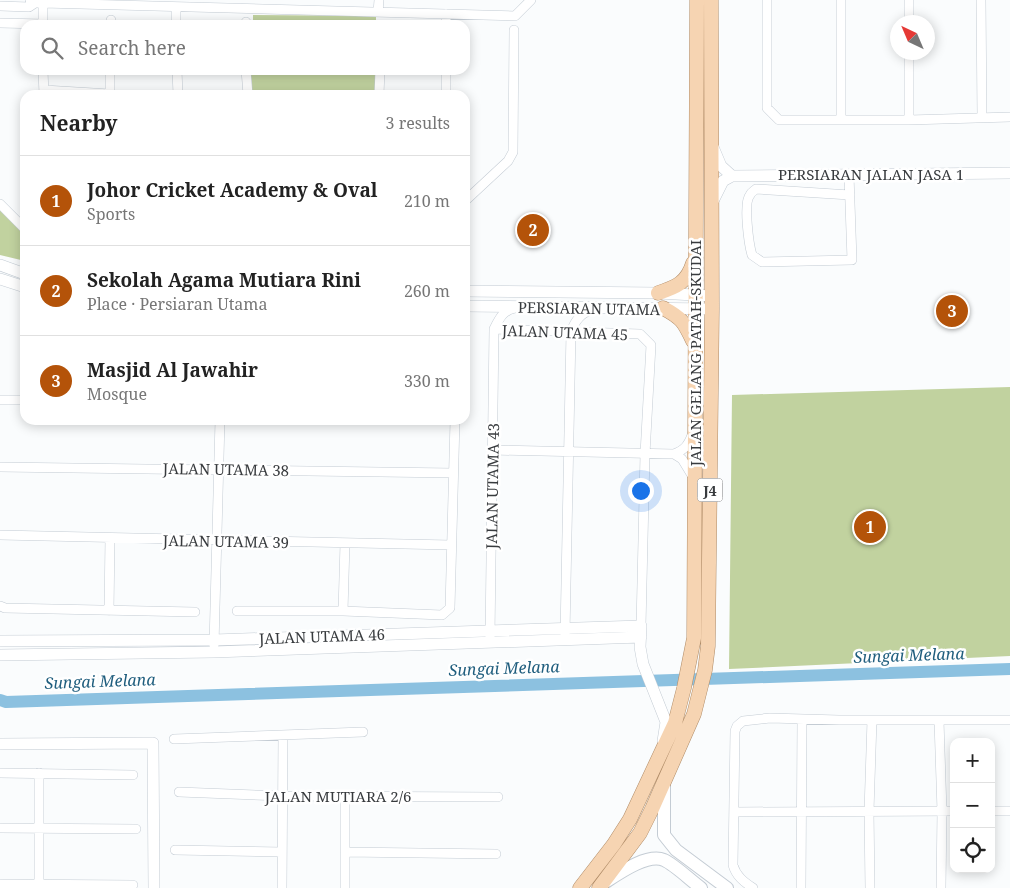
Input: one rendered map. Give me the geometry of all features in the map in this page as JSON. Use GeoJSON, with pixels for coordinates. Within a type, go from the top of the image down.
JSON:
{"type":"FeatureCollection","features":[{"type":"Feature","properties":{"kind":"main road","name":"JALAN GELANG PATAH-SKUDAI"},"geometry":{"type":"LineString","coordinates":[[580,888],[614,844],[634,812],[675,723],[694,638],[697,0]]}},
{"type":"Feature","properties":{"kind":"main road","name":"JALAN GELANG PATAH-SKUDAI"},"geometry":{"type":"LineString","coordinates":[[601,886],[640,833],[694,714],[705,670],[708,646],[712,302],[711,0]]}},
{"type":"Feature","properties":{"kind":"main road"},"geometry":{"type":"LineString","coordinates":[[658,293],[676,287],[687,277],[696,253]]}},
{"type":"Feature","properties":{"kind":"main road"},"geometry":{"type":"LineString","coordinates":[[663,308],[678,316],[686,325],[695,344]]}},
{"type":"Feature","properties":{"kind":"main road"},"geometry":{"type":"LineString","coordinates":[[664,781],[664,835],[676,850],[727,888]]}},
{"type":"Feature","properties":{"kind":"main road"},"geometry":{"type":"LineString","coordinates":[[601,886],[626,870],[655,858],[665,861],[701,888]]}},
{"type":"Feature","properties":{"kind":"street"},"geometry":{"type":"LineString","coordinates":[[378,12],[379,0]]}},
{"type":"Feature","properties":{"kind":"street"},"geometry":{"type":"LineString","coordinates":[[0,6],[29,7],[36,2],[176,6],[244,4],[378,12],[515,16],[531,0]]}},
{"type":"Feature","properties":{"kind":"street"},"geometry":{"type":"LineString","coordinates":[[767,0],[767,108],[778,120],[909,120],[1010,117]]}},
{"type":"Feature","properties":{"kind":"street"},"geometry":{"type":"LineString","coordinates":[[841,0],[841,120]]}},
{"type":"Feature","properties":{"kind":"street"},"geometry":{"type":"LineString","coordinates":[[909,0],[909,15]]}},
{"type":"Feature","properties":{"kind":"street"},"geometry":{"type":"LineString","coordinates":[[981,0],[982,118]]}},
{"type":"Feature","properties":{"kind":"street"},"geometry":{"type":"LineString","coordinates":[[36,2],[42,20]]}},
{"type":"Feature","properties":{"kind":"street"},"geometry":{"type":"LineString","coordinates":[[176,6],[176,20]]}},
{"type":"Feature","properties":{"kind":"street"},"geometry":{"type":"LineString","coordinates":[[446,14],[446,20]]}},
{"type":"Feature","properties":{"kind":"street"},"geometry":{"type":"LineString","coordinates":[[0,23],[20,23]]}},
{"type":"Feature","properties":{"kind":"street"},"geometry":{"type":"LineString","coordinates":[[470,197],[508,161],[514,152],[514,30]]}},
{"type":"Feature","properties":{"kind":"street"},"geometry":{"type":"LineString","coordinates":[[909,60],[909,120]]}},
{"type":"Feature","properties":{"kind":"street"},"geometry":{"type":"LineString","coordinates":[[44,75],[44,90]]}},
{"type":"Feature","properties":{"kind":"street"},"geometry":{"type":"LineString","coordinates":[[110,75],[110,90]]}},
{"type":"Feature","properties":{"kind":"street"},"geometry":{"type":"LineString","coordinates":[[177,75],[178,90]]}},
{"type":"Feature","properties":{"kind":"street"},"geometry":{"type":"LineString","coordinates":[[246,75],[248,90]]}},
{"type":"Feature","properties":{"kind":"street"},"geometry":{"type":"LineString","coordinates":[[379,90],[380,75]]}},
{"type":"Feature","properties":{"kind":"street"},"geometry":{"type":"LineString","coordinates":[[446,75],[446,90]]}},
{"type":"Feature","properties":{"kind":"street"},"geometry":{"type":"LineString","coordinates":[[711,206],[717,191],[724,181],[732,176],[721,166],[712,143]]}},
{"type":"Feature","properties":{"kind":"street","name":"PERSIARAN JALAN JASA 1"},"geometry":{"type":"LineString","coordinates":[[732,176],[1010,173]]}},
{"type":"Feature","properties":{"kind":"street"},"geometry":{"type":"LineString","coordinates":[[849,175],[850,195],[852,260],[762,262],[752,256],[748,242],[747,201],[756,190],[850,195]]}},
{"type":"Feature","properties":{"kind":"street"},"geometry":{"type":"LineString","coordinates":[[0,204],[20,224]]}},
{"type":"Feature","properties":{"kind":"street"},"geometry":{"type":"LineString","coordinates":[[0,265],[20,272]]}},
{"type":"Feature","properties":{"kind":"street"},"geometry":{"type":"LineString","coordinates":[[0,279],[20,285]]}},
{"type":"Feature","properties":{"kind":"street"},"geometry":{"type":"LineString","coordinates":[[0,284],[13,283]]}},
{"type":"Feature","properties":{"kind":"street","name":"PERSIARAN UTAMA"},"geometry":{"type":"LineString","coordinates":[[470,291],[658,293],[695,302]]}},
{"type":"Feature","properties":{"kind":"street","name":"PERSIARAN UTAMA"},"geometry":{"type":"LineString","coordinates":[[470,306],[663,308],[695,302],[712,302]]}},
{"type":"Feature","properties":{"kind":"street"},"geometry":{"type":"LineString","coordinates":[[494,329],[500,317],[510,309],[521,307]]}},
{"type":"Feature","properties":{"kind":"street"},"geometry":{"type":"LineString","coordinates":[[565,634],[570,332],[575,322],[584,312],[599,308]]}},
{"type":"Feature","properties":{"kind":"street","name":"JALAN UTAMA 45"},"geometry":{"type":"LineString","coordinates":[[494,329],[640,334],[650,345],[645,454],[641,632]]}},
{"type":"Feature","properties":{"kind":"street","name":"JALAN UTAMA 43"},"geometry":{"type":"LineString","coordinates":[[490,637],[494,329]]}},
{"type":"Feature","properties":{"kind":"street"},"geometry":{"type":"LineString","coordinates":[[0,400],[20,400]]}},
{"type":"Feature","properties":{"kind":"street"},"geometry":{"type":"LineString","coordinates":[[214,652],[220,425]]}},
{"type":"Feature","properties":{"kind":"street"},"geometry":{"type":"LineString","coordinates":[[237,611],[343,611],[442,615],[446,612],[450,608],[455,425]]}},
{"type":"Feature","properties":{"kind":"street"},"geometry":{"type":"LineString","coordinates":[[492,450],[674,454],[684,450],[689,443],[694,429]]}},
{"type":"Feature","properties":{"kind":"street"},"geometry":{"type":"LineString","coordinates":[[674,454],[682,459],[694,480]]}},
{"type":"Feature","properties":{"kind":"street","name":"JALAN UTAMA 38"},"geometry":{"type":"LineString","coordinates":[[0,467],[453,473]]}},
{"type":"Feature","properties":{"kind":"street","name":"JALAN UTAMA 39"},"geometry":{"type":"LineString","coordinates":[[0,535],[451,545]]}},
{"type":"Feature","properties":{"kind":"street"},"geometry":{"type":"LineString","coordinates":[[109,610],[110,538]]}},
{"type":"Feature","properties":{"kind":"street"},"geometry":{"type":"LineString","coordinates":[[343,611],[345,543]]}},
{"type":"Feature","properties":{"kind":"street"},"geometry":{"type":"LineString","coordinates":[[0,606],[5,608],[195,612]]}},
{"type":"Feature","properties":{"kind":"street"},"geometry":{"type":"LineString","coordinates":[[641,632],[640,647],[643,664],[666,722],[658,760]]}},
{"type":"Feature","properties":{"kind":"street","name":"JALAN UTAMA 46"},"geometry":{"type":"LineString","coordinates":[[1,655],[214,652],[490,637],[641,632]]}},
{"type":"Feature","properties":{"kind":"street","name":"JALAN UTAMA 46"},"geometry":{"type":"LineString","coordinates":[[1,642],[490,637]]}},
{"type":"Feature","properties":{"kind":"street"},"geometry":{"type":"LineString","coordinates":[[753,888],[735,872],[733,865],[735,812],[734,731],[745,720],[770,718],[802,720],[1010,720]]}},
{"type":"Feature","properties":{"kind":"street"},"geometry":{"type":"LineString","coordinates":[[801,888],[802,720]]}},
{"type":"Feature","properties":{"kind":"street"},"geometry":{"type":"LineString","coordinates":[[870,888],[869,811],[872,720]]}},
{"type":"Feature","properties":{"kind":"street"},"geometry":{"type":"LineString","coordinates":[[940,721],[941,888]]}},
{"type":"Feature","properties":{"kind":"street"},"geometry":{"type":"LineString","coordinates":[[174,739],[363,732]]}},
{"type":"Feature","properties":{"kind":"street"},"geometry":{"type":"LineString","coordinates":[[282,888],[283,736]]}},
{"type":"Feature","properties":{"kind":"street"},"geometry":{"type":"LineString","coordinates":[[0,744],[153,743],[154,888]]}},
{"type":"Feature","properties":{"kind":"street"},"geometry":{"type":"LineString","coordinates":[[0,773],[133,775]]}},
{"type":"Feature","properties":{"kind":"street"},"geometry":{"type":"LineString","coordinates":[[38,773],[40,828],[38,886]]}},
{"type":"Feature","properties":{"kind":"street","name":"JALAN MUTIARA 2/6"},"geometry":{"type":"LineString","coordinates":[[179,792],[283,796],[498,797]]}},
{"type":"Feature","properties":{"kind":"street"},"geometry":{"type":"LineString","coordinates":[[345,888],[346,796]]}},
{"type":"Feature","properties":{"kind":"street"},"geometry":{"type":"LineString","coordinates":[[735,812],[950,811]]}},
{"type":"Feature","properties":{"kind":"street"},"geometry":{"type":"LineString","coordinates":[[995,811],[1010,811]]}},
{"type":"Feature","properties":{"kind":"street"},"geometry":{"type":"LineString","coordinates":[[0,828],[136,829]]}},
{"type":"Feature","properties":{"kind":"street"},"geometry":{"type":"LineString","coordinates":[[175,850],[282,852]]}},
{"type":"Feature","properties":{"kind":"street"},"geometry":{"type":"LineString","coordinates":[[345,852],[496,854]]}},
{"type":"Feature","properties":{"kind":"street"},"geometry":{"type":"LineString","coordinates":[[0,884],[38,886],[133,885]]}},
{"type":"Feature","properties":{"kind":"green space"},"geometry":{"type":"Polygon","coordinates":[[[253,15],[376,16],[376,20],[253,20],[253,15]]]}},
{"type":"Feature","properties":{"kind":"green space"},"geometry":{"type":"Polygon","coordinates":[[[251,75],[376,75],[375,90],[250,90],[251,75]]]}},
{"type":"Feature","properties":{"kind":"green space"},"geometry":{"type":"Polygon","coordinates":[[[0,209],[20,230],[20,260],[0,255],[0,209]]]}},
{"type":"Feature","properties":{"kind":"green space"},"geometry":{"type":"Polygon","coordinates":[[[1010,387],[1010,656],[729,669],[732,395],[1010,387]]]}},
{"type":"Feature","properties":{"kind":"waterway","name":"Sungai Melana"},"geometry":{"type":"LineString","coordinates":[[0,700],[6,702],[1010,669]]}},
{"type":"Feature","properties":{"kind":"place","name":"Sekolah Agama Mutiara Rini"},"geometry":{"type":"Point","coordinates":[533,230]}},
{"type":"Feature","properties":{"kind":"place","name":"Masjid Al Jawahir"},"geometry":{"type":"Point","coordinates":[952,311]}},
{"type":"Feature","properties":{"kind":"place","name":"Johor Cricket Academy & Oval"},"geometry":{"type":"Point","coordinates":[870,527]}}]}
